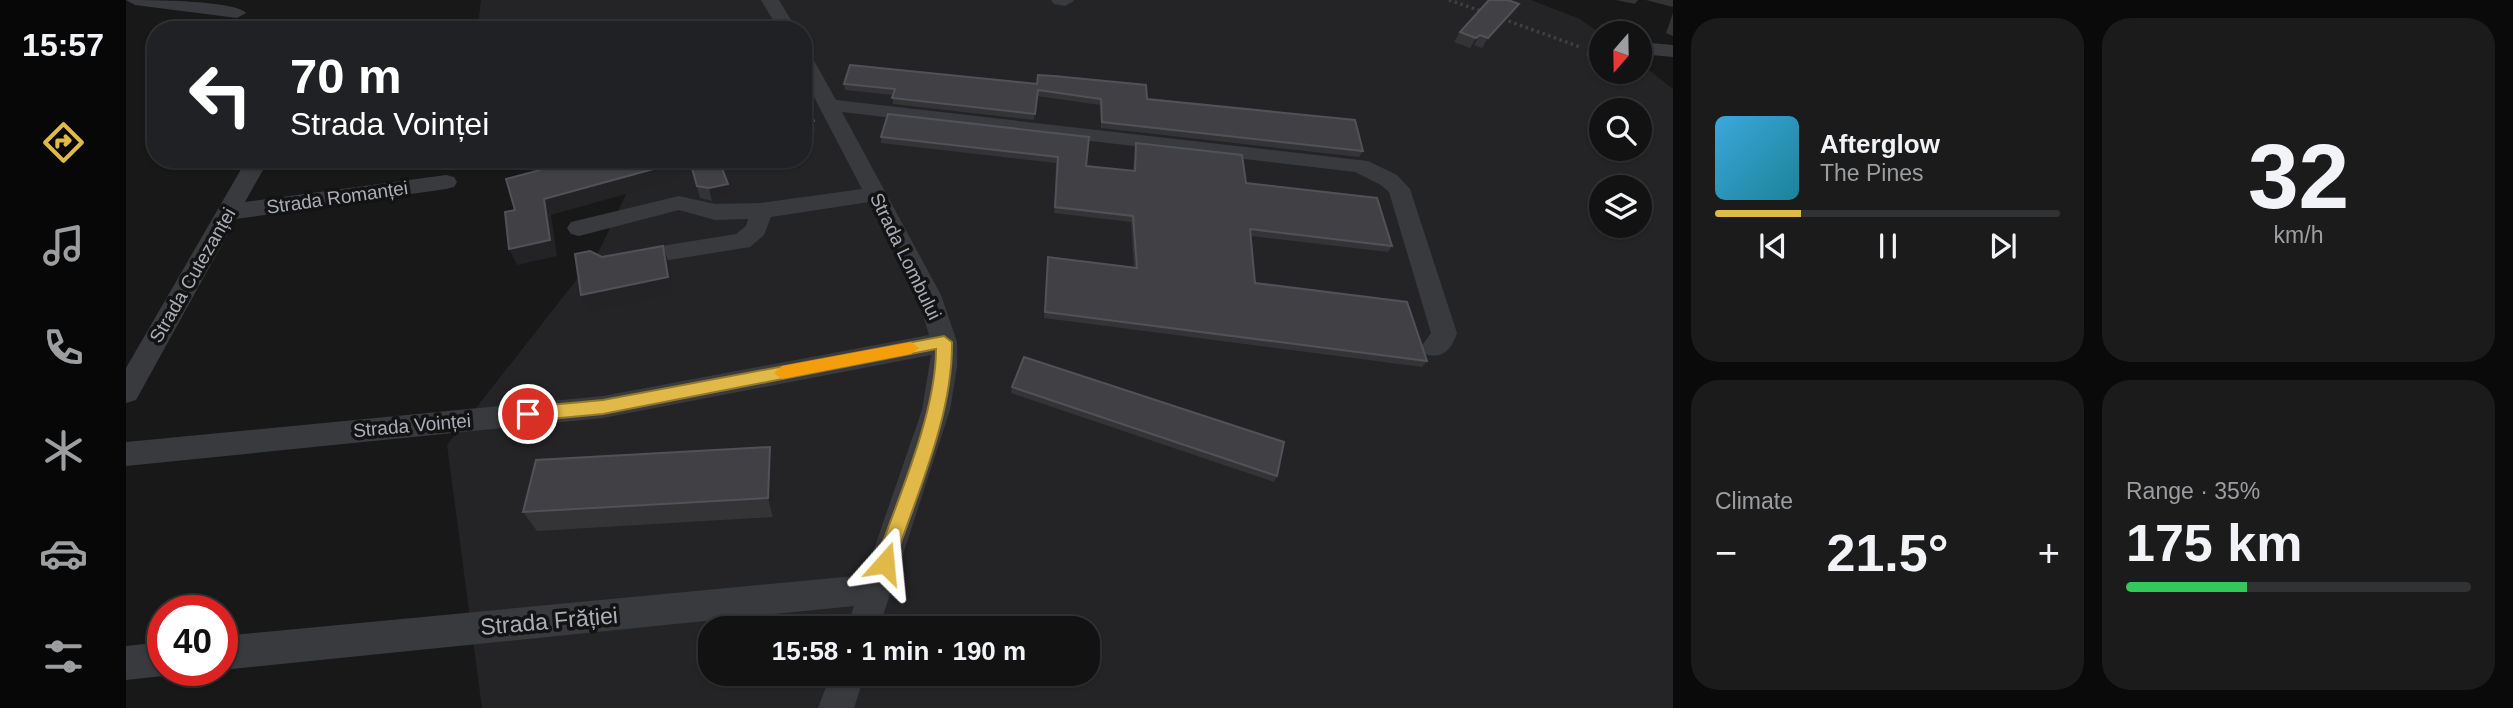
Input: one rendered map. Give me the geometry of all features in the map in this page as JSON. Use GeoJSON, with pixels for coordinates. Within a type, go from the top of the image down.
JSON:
{"type":"FeatureCollection","features":[{"type":"Feature","properties":{"kind":"street"},"geometry":{"type":"LineString","coordinates":[[135,0],[237,13]]}},
{"type":"Feature","properties":{"kind":"street"},"geometry":{"type":"LineString","coordinates":[[770,0],[783,21]]}},
{"type":"Feature","properties":{"kind":"street"},"geometry":{"type":"LineString","coordinates":[[1652,49],[1673,51]]}},
{"type":"Feature","properties":{"kind":"street","name":"Strada Lombului"},"geometry":{"type":"LineString","coordinates":[[812,73],[929,295],[944,342],[944,367],[936,410],[867,616]]}},
{"type":"Feature","properties":{"kind":"street"},"geometry":{"type":"LineString","coordinates":[[830,106],[1360,166],[1389,180],[1399,189],[1444,333],[1442,340],[1434,346]]}},
{"type":"Feature","properties":{"kind":"street","name":"Strada Cutezanței"},"geometry":{"type":"LineString","coordinates":[[126,392],[253,168]]}},
{"type":"Feature","properties":{"kind":"street","name":"Strada Romanței"},"geometry":{"type":"LineString","coordinates":[[228,212],[446,182]]}},
{"type":"Feature","properties":{"kind":"street"},"geometry":{"type":"LineString","coordinates":[[579,228],[679,203],[715,212],[760,211],[876,194]]}},
{"type":"Feature","properties":{"kind":"street"},"geometry":{"type":"LineString","coordinates":[[608,262],[742,241],[756,232],[760,224],[760,211]]}},
{"type":"Feature","properties":{"kind":"street","name":"Strada Voinței"},"geometry":{"type":"LineString","coordinates":[[126,454],[603,407],[944,342]]}},
{"type":"Feature","properties":{"kind":"street","name":"Strada Frăției"},"geometry":{"type":"LineString","coordinates":[[238,651],[876,589]]}},
{"type":"Feature","properties":{"kind":"street"},"geometry":{"type":"LineString","coordinates":[[126,663],[147,661]]}},
{"type":"Feature","properties":{"kind":"street"},"geometry":{"type":"LineString","coordinates":[[836,708],[844,686]]}},
{"type":"Feature","properties":{"kind":"path"},"geometry":{"type":"LineString","coordinates":[[1449,0],[1486,13]]}},
{"type":"Feature","properties":{"kind":"path"},"geometry":{"type":"LineString","coordinates":[[1499,17],[1589,51]]}},
{"type":"Feature","properties":{"kind":"shaded area"},"geometry":{"type":"Polygon","coordinates":[[[481,0],[1531,0],[1580,19],[1589,25],[1589,84],[1652,84],[1652,72],[1673,89],[1673,708],[482,708],[447,445],[599,251],[637,171],[633,168],[812,168],[812,21],[478,21],[481,0]]]}},
{"type":"Feature","properties":{"kind":"building"},"geometry":{"type":"Polygon","coordinates":[[[1489,0],[1508,0],[1519,4],[1488,38],[1480,35],[1476,38],[1460,32],[1489,0]]]}},
{"type":"Feature","properties":{"kind":"building"},"geometry":{"type":"Polygon","coordinates":[[[850,65],[1037,84],[1038,75],[1146,85],[1147,99],[1355,120],[1363,151],[1102,122],[1101,99],[1038,90],[1035,114],[892,98],[895,89],[844,84],[850,65]]]}},
{"type":"Feature","properties":{"kind":"building"},"geometry":{"type":"Polygon","coordinates":[[[888,114],[1089,137],[1086,166],[1135,171],[1136,143],[1242,155],[1246,183],[1377,198],[1392,246],[1250,229],[1255,283],[1407,302],[1427,361],[1045,312],[1048,257],[1137,268],[1133,216],[1055,207],[1058,157],[881,137],[888,114]]]}},
{"type":"Feature","properties":{"kind":"building"},"geometry":{"type":"Polygon","coordinates":[[[547,168],[657,168],[544,199],[550,240],[509,249],[505,212],[515,210],[506,179],[547,168]]]}},
{"type":"Feature","properties":{"kind":"building"},"geometry":{"type":"Polygon","coordinates":[[[692,168],[722,168],[728,184],[709,188],[697,186],[692,168]]]}},
{"type":"Feature","properties":{"kind":"building"},"geometry":{"type":"Polygon","coordinates":[[[663,246],[668,277],[581,295],[575,254],[590,251],[602,257],[663,246]]]}},
{"type":"Feature","properties":{"kind":"building"},"geometry":{"type":"Polygon","coordinates":[[[1024,357],[1284,442],[1277,476],[1012,387],[1024,357]]]}},
{"type":"Feature","properties":{"kind":"building"},"geometry":{"type":"Polygon","coordinates":[[[770,447],[768,498],[523,512],[536,460],[770,447]]]}},
{"type":"Feature","properties":{"kind":"slow traffic"},"geometry":{"type":"LineString","coordinates":[[782,373],[911,348]]}},
{"type":"Feature","properties":{"kind":"route"},"geometry":{"type":"LineString","coordinates":[[528,414],[603,407],[944,342],[944,367],[936,410],[885,563]]}}]}
